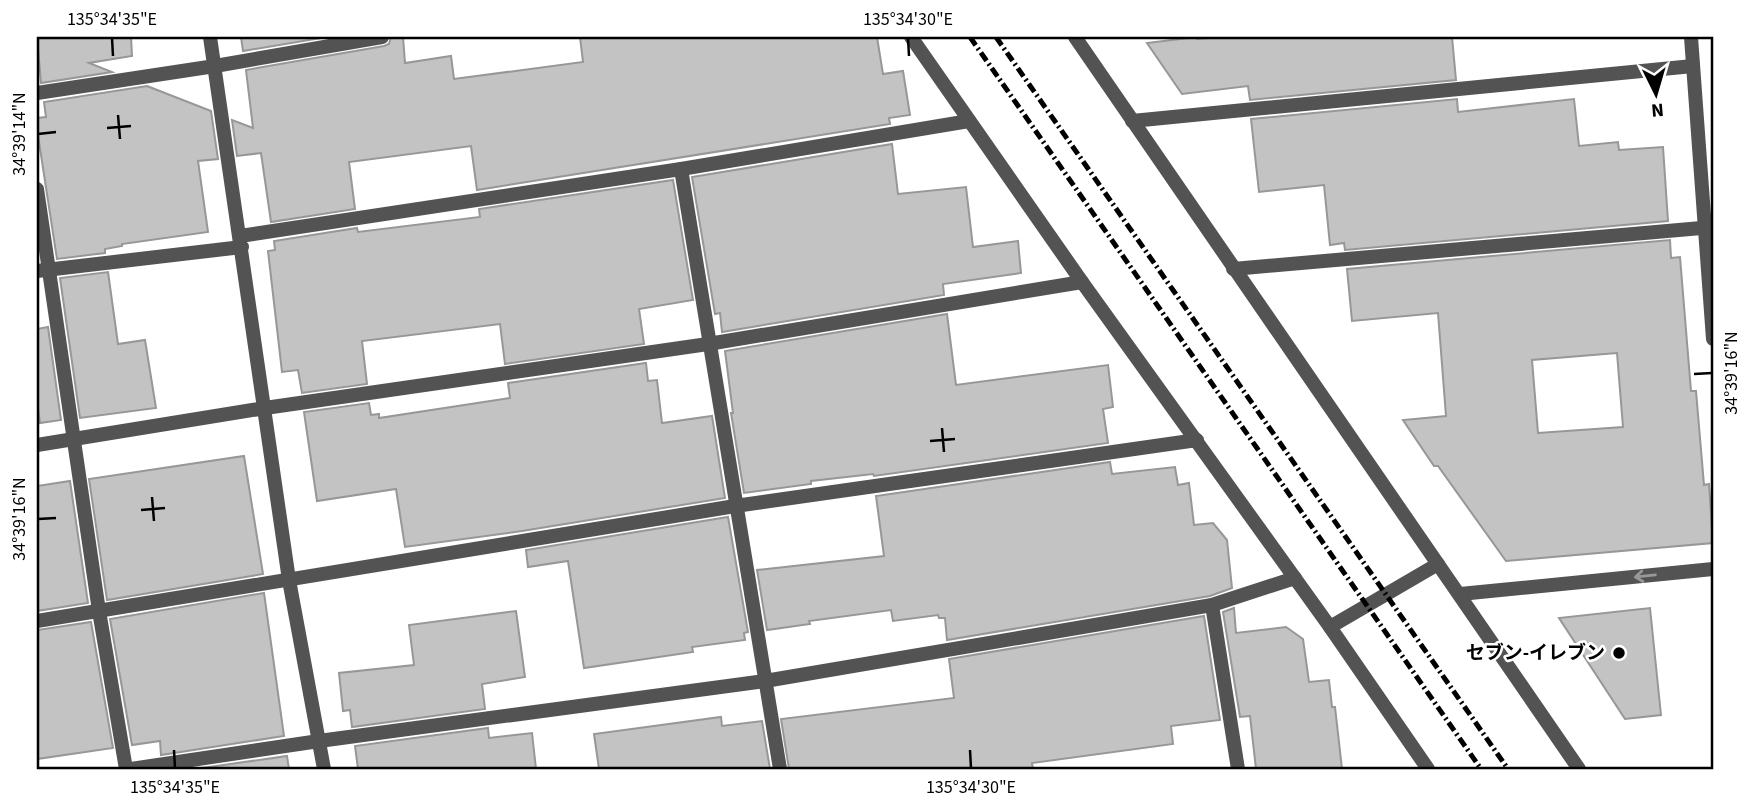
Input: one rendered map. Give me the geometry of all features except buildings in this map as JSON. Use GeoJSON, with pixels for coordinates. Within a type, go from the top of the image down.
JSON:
{"type":"FeatureCollection","features":[{"type":"Feature","properties":{"kind":"street"},"geometry":{"type":"LineString","coordinates":[[210,37],[289,580],[324,769]]}},
{"type":"Feature","properties":{"kind":"street"},"geometry":{"type":"LineString","coordinates":[[37,93],[382,37]]}},
{"type":"Feature","properties":{"kind":"street"},"geometry":{"type":"LineString","coordinates":[[911,37],[1428,769]]}},
{"type":"Feature","properties":{"kind":"street"},"geometry":{"type":"LineString","coordinates":[[1075,37],[1579,769]]}},
{"type":"Feature","properties":{"kind":"street"},"geometry":{"type":"LineString","coordinates":[[1691,37],[1709,227],[1713,339]]}},
{"type":"Feature","properties":{"kind":"street"},"geometry":{"type":"LineString","coordinates":[[1132,121],[1693,66]]}},
{"type":"Feature","properties":{"kind":"street"},"geometry":{"type":"LineString","coordinates":[[43,271],[241,242],[969,121]]}},
{"type":"Feature","properties":{"kind":"street"},"geometry":{"type":"LineString","coordinates":[[681,169],[780,769]]}},
{"type":"Feature","properties":{"kind":"street"},"geometry":{"type":"LineString","coordinates":[[37,189],[43,271],[73,439],[99,611],[129,769],[765,681],[1212,605],[1295,578]]}},
{"type":"Feature","properties":{"kind":"street"},"geometry":{"type":"LineString","coordinates":[[1233,269],[1709,227]]}},
{"type":"Feature","properties":{"kind":"street"},"geometry":{"type":"LineString","coordinates":[[37,445],[265,408],[708,344],[1082,282]]}},
{"type":"Feature","properties":{"kind":"street"},"geometry":{"type":"LineString","coordinates":[[37,621],[735,506],[1197,440]]}},
{"type":"Feature","properties":{"kind":"street"},"geometry":{"type":"LineString","coordinates":[[1330,627],[1438,564]]}},
{"type":"Feature","properties":{"kind":"street"},"geometry":{"type":"LineString","coordinates":[[1460,594],[1713,569]]}},
{"type":"Feature","properties":{"kind":"street"},"geometry":{"type":"LineString","coordinates":[[1212,605],[1238,769]]}},
{"type":"Feature","properties":{"kind":"railway"},"geometry":{"type":"LineString","coordinates":[[970,37],[1481,769]]}},
{"type":"Feature","properties":{"kind":"railway"},"geometry":{"type":"LineString","coordinates":[[996,37],[1508,769]]}},
{"type":"Feature","properties":{"kind":"place","name":"セブン-イレブン"},"geometry":{"type":"Point","coordinates":[1619,653]}}]}
